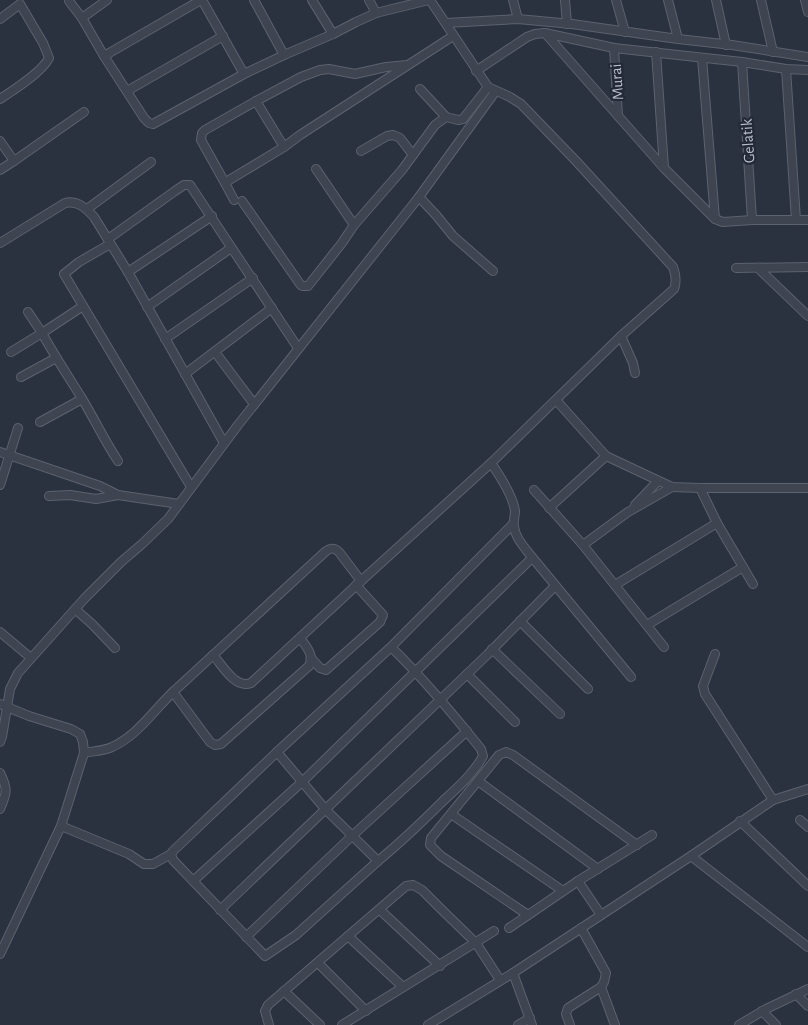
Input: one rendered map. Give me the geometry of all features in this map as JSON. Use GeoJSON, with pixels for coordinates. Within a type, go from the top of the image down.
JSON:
{"type":"FeatureCollection","features":[{"type":"Feature","properties":{"kind":"street"},"geometry":{"type":"LineString","coordinates":[[82,18],[107,0]]}},
{"type":"Feature","properties":{"kind":"street"},"geometry":{"type":"LineString","coordinates":[[104,56],[201,0],[244,74]]}},
{"type":"Feature","properties":{"kind":"street"},"geometry":{"type":"LineString","coordinates":[[254,0],[284,55]]}},
{"type":"Feature","properties":{"kind":"street"},"geometry":{"type":"LineString","coordinates":[[312,0],[333,34]]}},
{"type":"Feature","properties":{"kind":"street"},"geometry":{"type":"LineString","coordinates":[[369,0],[376,13]]}},
{"type":"Feature","properties":{"kind":"street"},"geometry":{"type":"LineString","coordinates":[[69,1],[144,118],[153,124],[244,74],[376,13],[430,0],[491,90],[521,104],[673,267],[676,274],[674,289],[621,336],[491,463],[251,683],[240,684],[213,655]]}},
{"type":"Feature","properties":{"kind":"street"},"geometry":{"type":"LineString","coordinates":[[513,0],[518,19]]}},
{"type":"Feature","properties":{"kind":"street"},"geometry":{"type":"LineString","coordinates":[[565,0],[567,24]]}},
{"type":"Feature","properties":{"kind":"street"},"geometry":{"type":"LineString","coordinates":[[616,0],[625,32]]}},
{"type":"Feature","properties":{"kind":"street"},"geometry":{"type":"LineString","coordinates":[[668,0],[678,39]]}},
{"type":"Feature","properties":{"kind":"street"},"geometry":{"type":"LineString","coordinates":[[716,0],[726,45]]}},
{"type":"Feature","properties":{"kind":"street"},"geometry":{"type":"LineString","coordinates":[[761,0],[773,52]]}},
{"type":"Feature","properties":{"kind":"street"},"geometry":{"type":"LineString","coordinates":[[805,0],[808,12]]}},
{"type":"Feature","properties":{"kind":"street"},"geometry":{"type":"LineString","coordinates":[[0,19],[20,4],[43,43],[49,58],[17,88],[0,99]]}},
{"type":"Feature","properties":{"kind":"street"},"geometry":{"type":"LineString","coordinates":[[446,23],[518,19],[808,57]]}},
{"type":"Feature","properties":{"kind":"street"},"geometry":{"type":"LineString","coordinates":[[476,70],[527,37],[545,33],[614,48],[808,70]]}},
{"type":"Feature","properties":{"kind":"street"},"geometry":{"type":"LineString","coordinates":[[545,33],[664,168],[715,219],[723,222],[808,220]]}},
{"type":"Feature","properties":{"kind":"street"},"geometry":{"type":"LineString","coordinates":[[127,92],[223,36]]}},
{"type":"Feature","properties":{"kind":"street"},"geometry":{"type":"LineString","coordinates":[[225,183],[453,36]]}},
{"type":"Feature","properties":{"kind":"street","name":"Murai"},"geometry":{"type":"LineString","coordinates":[[614,48],[618,116]]}},
{"type":"Feature","properties":{"kind":"street"},"geometry":{"type":"LineString","coordinates":[[656,52],[664,168]]}},
{"type":"Feature","properties":{"kind":"street"},"geometry":{"type":"LineString","coordinates":[[702,58],[715,219]]}},
{"type":"Feature","properties":{"kind":"street","name":"Gelatik"},"geometry":{"type":"LineString","coordinates":[[742,62],[752,220]]}},
{"type":"Feature","properties":{"kind":"street"},"geometry":{"type":"LineString","coordinates":[[407,65],[355,74],[328,69],[320,70],[301,77],[256,101],[205,130],[201,136],[201,140],[225,183],[302,286],[311,284],[354,225],[402,170],[435,125],[446,117]]}},
{"type":"Feature","properties":{"kind":"street"},"geometry":{"type":"LineString","coordinates":[[786,69],[796,220]]}},
{"type":"Feature","properties":{"kind":"street"},"geometry":{"type":"LineString","coordinates":[[420,88],[446,117],[458,120],[468,115],[482,93],[491,90]]}},
{"type":"Feature","properties":{"kind":"street"},"geometry":{"type":"LineString","coordinates":[[0,742],[4,706],[18,673],[75,609],[168,519],[254,404],[419,197],[491,90]]}},
{"type":"Feature","properties":{"kind":"street"},"geometry":{"type":"LineString","coordinates":[[256,101],[284,147]]}},
{"type":"Feature","properties":{"kind":"street"},"geometry":{"type":"LineString","coordinates":[[0,170],[84,112]]}},
{"type":"Feature","properties":{"kind":"street"},"geometry":{"type":"LineString","coordinates":[[361,151],[393,135],[400,138],[413,155]]}},
{"type":"Feature","properties":{"kind":"street"},"geometry":{"type":"LineString","coordinates":[[0,141],[14,161]]}},
{"type":"Feature","properties":{"kind":"street"},"geometry":{"type":"LineString","coordinates":[[87,209],[151,162]]}},
{"type":"Feature","properties":{"kind":"street"},"geometry":{"type":"LineString","coordinates":[[316,169],[354,225]]}},
{"type":"Feature","properties":{"kind":"street"},"geometry":{"type":"LineString","coordinates":[[191,487],[64,274],[109,242],[141,214],[187,184],[193,188],[212,216],[298,348]]}},
{"type":"Feature","properties":{"kind":"street"},"geometry":{"type":"LineString","coordinates":[[419,197],[453,236],[493,271]]}},
{"type":"Feature","properties":{"kind":"street"},"geometry":{"type":"LineString","coordinates":[[0,243],[65,203],[76,203],[87,209],[128,272],[224,443]]}},
{"type":"Feature","properties":{"kind":"street"},"geometry":{"type":"LineString","coordinates":[[128,272],[212,216]]}},
{"type":"Feature","properties":{"kind":"street"},"geometry":{"type":"LineString","coordinates":[[147,307],[231,248]]}},
{"type":"Feature","properties":{"kind":"street"},"geometry":{"type":"LineString","coordinates":[[736,268],[808,267]]}},
{"type":"Feature","properties":{"kind":"street"},"geometry":{"type":"LineString","coordinates":[[758,268],[808,316]]}},
{"type":"Feature","properties":{"kind":"street"},"geometry":{"type":"LineString","coordinates":[[165,339],[253,278]]}},
{"type":"Feature","properties":{"kind":"street"},"geometry":{"type":"LineString","coordinates":[[11,352],[83,306]]}},
{"type":"Feature","properties":{"kind":"street"},"geometry":{"type":"LineString","coordinates":[[185,374],[272,308]]}},
{"type":"Feature","properties":{"kind":"street"},"geometry":{"type":"LineString","coordinates":[[28,312],[118,461]]}},
{"type":"Feature","properties":{"kind":"street"},"geometry":{"type":"LineString","coordinates":[[621,336],[633,363],[634,373]]}},
{"type":"Feature","properties":{"kind":"street"},"geometry":{"type":"LineString","coordinates":[[218,356],[254,404]]}},
{"type":"Feature","properties":{"kind":"street"},"geometry":{"type":"LineString","coordinates":[[21,377],[56,358]]}},
{"type":"Feature","properties":{"kind":"street"},"geometry":{"type":"LineString","coordinates":[[39,422],[82,399]]}},
{"type":"Feature","properties":{"kind":"street"},"geometry":{"type":"LineString","coordinates":[[556,400],[606,456],[672,487],[808,488]]}},
{"type":"Feature","properties":{"kind":"street"},"geometry":{"type":"LineString","coordinates":[[0,485],[18,428]]}},
{"type":"Feature","properties":{"kind":"street"},"geometry":{"type":"LineString","coordinates":[[0,453],[100,486],[118,495],[179,504]]}},
{"type":"Feature","properties":{"kind":"street"},"geometry":{"type":"LineString","coordinates":[[549,508],[606,456]]}},
{"type":"Feature","properties":{"kind":"street"},"geometry":{"type":"LineString","coordinates":[[491,463],[507,489],[515,510],[513,524],[517,536],[532,558],[631,677]]}},
{"type":"Feature","properties":{"kind":"street"},"geometry":{"type":"LineString","coordinates":[[628,512],[658,481]]}},
{"type":"Feature","properties":{"kind":"street"},"geometry":{"type":"LineString","coordinates":[[584,545],[628,512],[672,487]]}},
{"type":"Feature","properties":{"kind":"street"},"geometry":{"type":"LineString","coordinates":[[700,488],[717,523],[753,584]]}},
{"type":"Feature","properties":{"kind":"street"},"geometry":{"type":"LineString","coordinates":[[534,490],[584,545],[664,647]]}},
{"type":"Feature","properties":{"kind":"street"},"geometry":{"type":"LineString","coordinates":[[48,496],[70,495],[96,499],[118,495]]}},
{"type":"Feature","properties":{"kind":"street"},"geometry":{"type":"LineString","coordinates":[[615,585],[717,523]]}},
{"type":"Feature","properties":{"kind":"street"},"geometry":{"type":"LineString","coordinates":[[62,826],[129,854],[144,864],[153,864],[171,854],[392,646],[513,524]]}},
{"type":"Feature","properties":{"kind":"street"},"geometry":{"type":"LineString","coordinates":[[84,753],[111,748],[127,738],[173,692],[325,552],[330,548],[336,549],[383,615],[380,622],[326,670],[320,668],[312,659],[311,653],[300,638]]}},
{"type":"Feature","properties":{"kind":"street"},"geometry":{"type":"LineString","coordinates":[[193,881],[302,782],[532,558]]}},
{"type":"Feature","properties":{"kind":"street"},"geometry":{"type":"LineString","coordinates":[[647,625],[743,567]]}},
{"type":"Feature","properties":{"kind":"street"},"geometry":{"type":"LineString","coordinates":[[220,910],[467,674],[555,586]]}},
{"type":"Feature","properties":{"kind":"street"},"geometry":{"type":"LineString","coordinates":[[75,609],[115,648]]}},
{"type":"Feature","properties":{"kind":"street"},"geometry":{"type":"LineString","coordinates":[[520,621],[588,689]]}},
{"type":"Feature","properties":{"kind":"street"},"geometry":{"type":"LineString","coordinates":[[0,632],[31,658]]}},
{"type":"Feature","properties":{"kind":"street"},"geometry":{"type":"LineString","coordinates":[[171,854],[173,860],[265,956],[296,935],[409,834],[456,789],[483,756],[482,749],[441,699],[392,646]]}},
{"type":"Feature","properties":{"kind":"street"},"geometry":{"type":"LineString","coordinates":[[492,649],[560,714]]}},
{"type":"Feature","properties":{"kind":"street"},"geometry":{"type":"LineString","coordinates":[[715,654],[703,686],[705,694],[773,800]]}},
{"type":"Feature","properties":{"kind":"street"},"geometry":{"type":"LineString","coordinates":[[173,692],[210,742],[215,745],[221,744],[309,666],[312,659]]}},
{"type":"Feature","properties":{"kind":"street"},"geometry":{"type":"LineString","coordinates":[[467,674],[515,722]]}},
{"type":"Feature","properties":{"kind":"street"},"geometry":{"type":"LineString","coordinates":[[0,954],[62,826],[84,753],[80,734],[4,706]]}},
{"type":"Feature","properties":{"kind":"street"},"geometry":{"type":"LineString","coordinates":[[246,937],[467,731]]}},
{"type":"Feature","properties":{"kind":"street"},"geometry":{"type":"LineString","coordinates":[[277,752],[326,810],[378,861]]}},
{"type":"Feature","properties":{"kind":"street"},"geometry":{"type":"LineString","coordinates":[[528,915],[441,856],[430,844],[431,838],[499,754],[506,752],[513,755],[637,845]]}},
{"type":"Feature","properties":{"kind":"street"},"geometry":{"type":"LineString","coordinates":[[0,773],[7,793],[0,809]]}},
{"type":"Feature","properties":{"kind":"street"},"geometry":{"type":"LineString","coordinates":[[477,782],[598,869]]}},
{"type":"Feature","properties":{"kind":"street"},"geometry":{"type":"LineString","coordinates":[[428,1025],[602,915],[773,800],[808,789]]}},
{"type":"Feature","properties":{"kind":"street"},"geometry":{"type":"LineString","coordinates":[[451,814],[563,891]]}},
{"type":"Feature","properties":{"kind":"street"},"geometry":{"type":"LineString","coordinates":[[800,820],[808,827]]}},
{"type":"Feature","properties":{"kind":"street"},"geometry":{"type":"LineString","coordinates":[[740,821],[808,886]]}},
{"type":"Feature","properties":{"kind":"street"},"geometry":{"type":"LineString","coordinates":[[509,928],[652,835]]}},
{"type":"Feature","properties":{"kind":"street"},"geometry":{"type":"LineString","coordinates":[[691,856],[808,947]]}},
{"type":"Feature","properties":{"kind":"street"},"geometry":{"type":"LineString","coordinates":[[578,881],[602,915]]}},
{"type":"Feature","properties":{"kind":"street"},"geometry":{"type":"LineString","coordinates":[[269,1025],[265,1011],[268,1005],[406,886],[413,885],[422,890],[476,943],[500,980]]}},
{"type":"Feature","properties":{"kind":"street"},"geometry":{"type":"LineString","coordinates":[[380,910],[440,966]]}},
{"type":"Feature","properties":{"kind":"street"},"geometry":{"type":"LineString","coordinates":[[570,1025],[566,1014],[568,1008],[601,987],[606,974],[581,928]]}},
{"type":"Feature","properties":{"kind":"street"},"geometry":{"type":"LineString","coordinates":[[342,1025],[494,932]]}},
{"type":"Feature","properties":{"kind":"street"},"geometry":{"type":"LineString","coordinates":[[348,936],[403,987]]}},
{"type":"Feature","properties":{"kind":"street"},"geometry":{"type":"LineString","coordinates":[[318,963],[366,1011]]}},
{"type":"Feature","properties":{"kind":"street"},"geometry":{"type":"LineString","coordinates":[[513,973],[531,1022],[518,1025]]}},
{"type":"Feature","properties":{"kind":"street"},"geometry":{"type":"LineString","coordinates":[[601,987],[615,1025]]}},
{"type":"Feature","properties":{"kind":"street"},"geometry":{"type":"LineString","coordinates":[[740,1025],[808,988]]}},
{"type":"Feature","properties":{"kind":"street"},"geometry":{"type":"LineString","coordinates":[[284,991],[320,1025]]}},
{"type":"Feature","properties":{"kind":"street"},"geometry":{"type":"LineString","coordinates":[[796,994],[808,1006]]}},
{"type":"Feature","properties":{"kind":"street"},"geometry":{"type":"LineString","coordinates":[[762,1011],[776,1025]]}}]}
